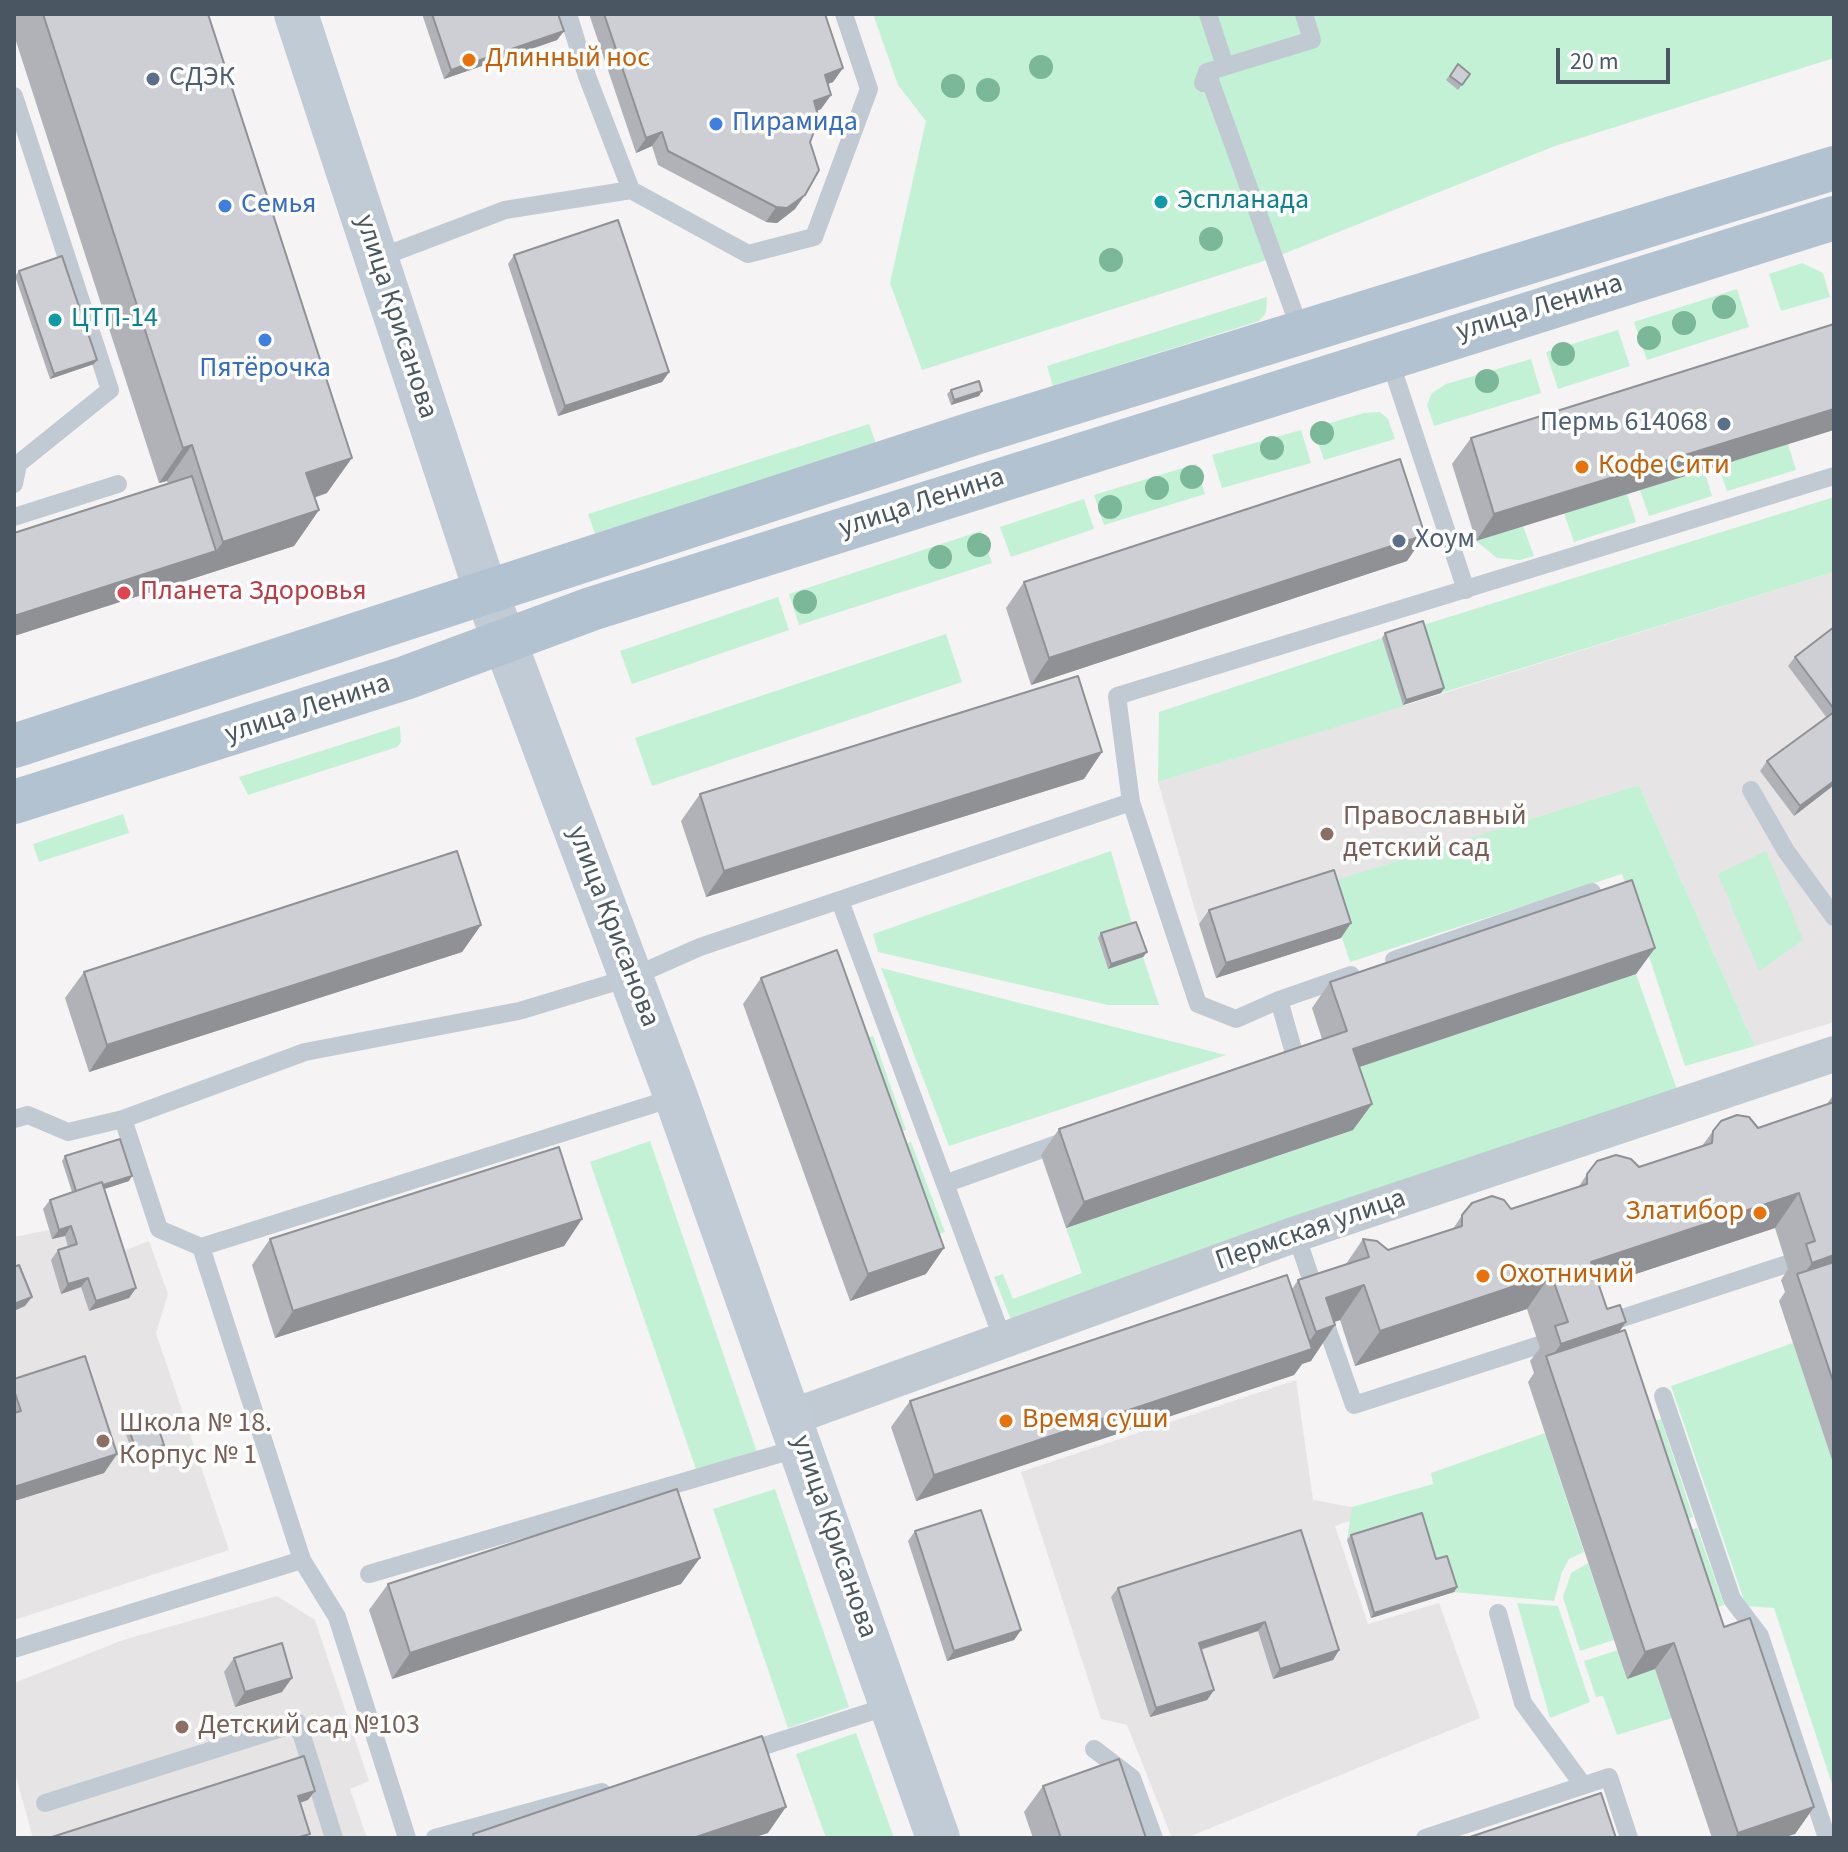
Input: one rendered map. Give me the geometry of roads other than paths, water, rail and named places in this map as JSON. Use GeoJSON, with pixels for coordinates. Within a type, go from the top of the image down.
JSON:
{"type":"FeatureCollection","features":[{"type":"Feature","properties":{"kind":"main road","name":"улица Крисанова"},"geometry":{"type":"LineString","coordinates":[[296,14],[503,641],[676,1097],[797,1432],[938,1838]]}},
{"type":"Feature","properties":{"kind":"main road","name":"улица Ленина"},"geometry":{"type":"LineString","coordinates":[[14,746],[975,433],[1302,335],[1834,168]]}},
{"type":"Feature","properties":{"kind":"main road","name":"улица Ленина"},"geometry":{"type":"LineString","coordinates":[[14,802],[375,688],[591,609],[1388,356],[1832,226]]}},
{"type":"Feature","properties":{"kind":"street","name":"Пермская улица"},"geometry":{"type":"LineString","coordinates":[[797,1432],[1003,1340],[1296,1234],[1834,1054]]}},
{"type":"Feature","properties":{"kind":"lane"},"geometry":{"type":"LineString","coordinates":[[568,14],[587,76],[631,190]]}},
{"type":"Feature","properties":{"kind":"lane"},"geometry":{"type":"LineString","coordinates":[[376,259],[505,210],[631,190],[748,254],[814,237],[869,89],[844,14]]}},
{"type":"Feature","properties":{"kind":"lane"},"geometry":{"type":"LineString","coordinates":[[1208,14],[1211,75],[1302,335]]}},
{"type":"Feature","properties":{"kind":"lane"},"geometry":{"type":"LineString","coordinates":[[1211,75],[1312,40],[1304,14]]}},
{"type":"Feature","properties":{"kind":"lane"},"geometry":{"type":"LineString","coordinates":[[14,96],[110,390],[18,464],[14,484]]}},
{"type":"Feature","properties":{"kind":"lane"},"geometry":{"type":"LineString","coordinates":[[1388,356],[1466,590]]}},
{"type":"Feature","properties":{"kind":"lane"},"geometry":{"type":"LineString","coordinates":[[1592,892],[1279,1000],[1236,1019],[1198,1004],[1131,802],[1117,696],[1834,476]]}},
{"type":"Feature","properties":{"kind":"lane"},"geometry":{"type":"LineString","coordinates":[[14,517],[118,484]]}},
{"type":"Feature","properties":{"kind":"lane"},"geometry":{"type":"LineString","coordinates":[[1751,790],[1786,851],[1834,917]]}},
{"type":"Feature","properties":{"kind":"lane"},"geometry":{"type":"LineString","coordinates":[[14,1119],[28,1115],[68,1132],[123,1119],[305,1052],[519,1011],[632,977],[700,947],[1131,802]]}},
{"type":"Feature","properties":{"kind":"lane"},"geometry":{"type":"LineString","coordinates":[[840,901],[1003,1340]]}},
{"type":"Feature","properties":{"kind":"lane"},"geometry":{"type":"LineString","coordinates":[[1267,1070],[1296,1060],[1279,1000]]}},
{"type":"Feature","properties":{"kind":"lane"},"geometry":{"type":"LineString","coordinates":[[123,1119],[159,1229],[201,1247],[676,1097]]}},
{"type":"Feature","properties":{"kind":"lane"},"geometry":{"type":"LineString","coordinates":[[947,1183],[1092,1132]]}},
{"type":"Feature","properties":{"kind":"lane"},"geometry":{"type":"LineString","coordinates":[[1296,1234],[1318,1301]]}},
{"type":"Feature","properties":{"kind":"lane"},"geometry":{"type":"LineString","coordinates":[[201,1247],[302,1560],[337,1617],[407,1838]]}},
{"type":"Feature","properties":{"kind":"lane"},"geometry":{"type":"LineString","coordinates":[[1593,1327],[1787,1264]]}},
{"type":"Feature","properties":{"kind":"lane"},"geometry":{"type":"LineString","coordinates":[[1326,1325],[1354,1405],[1539,1345]]}},
{"type":"Feature","properties":{"kind":"lane"},"geometry":{"type":"LineString","coordinates":[[1663,1396],[1732,1599],[1760,1636],[1827,1838]]}},
{"type":"Feature","properties":{"kind":"lane"},"geometry":{"type":"LineString","coordinates":[[369,1574],[694,1482],[797,1432]]}},
{"type":"Feature","properties":{"kind":"lane"},"geometry":{"type":"LineString","coordinates":[[14,1649],[302,1560]]}},
{"type":"Feature","properties":{"kind":"lane"},"geometry":{"type":"LineString","coordinates":[[1498,1613],[1523,1703],[1583,1785]]}},
{"type":"Feature","properties":{"kind":"lane"},"geometry":{"type":"LineString","coordinates":[[720,1759],[892,1705]]}},
{"type":"Feature","properties":{"kind":"lane"},"geometry":{"type":"LineString","coordinates":[[45,1803],[298,1723],[334,1838]]}},
{"type":"Feature","properties":{"kind":"lane"},"geometry":{"type":"LineString","coordinates":[[1094,1749],[1132,1778],[1154,1838]]}},
{"type":"Feature","properties":{"kind":"lane"},"geometry":{"type":"LineString","coordinates":[[1425,1838],[1609,1777],[1629,1838]]}},
{"type":"Feature","properties":{"kind":"lane"},"geometry":{"type":"LineString","coordinates":[[435,1838],[615,1788]]}},
{"type":"Feature","properties":{"kind":"place","name":"Длинный нос"},"geometry":{"type":"Point","coordinates":[469,60]}},
{"type":"Feature","properties":{"kind":"place","name":"СДЭК"},"geometry":{"type":"Point","coordinates":[153,79]}},
{"type":"Feature","properties":{"kind":"place","name":"Пирамида"},"geometry":{"type":"Point","coordinates":[716,124]}},
{"type":"Feature","properties":{"kind":"place","name":"Эспланада"},"geometry":{"type":"Point","coordinates":[1161,202]}},
{"type":"Feature","properties":{"kind":"place","name":"Семья"},"geometry":{"type":"Point","coordinates":[225,206]}},
{"type":"Feature","properties":{"kind":"place","name":"ЦТП-14"},"geometry":{"type":"Point","coordinates":[55,320]}},
{"type":"Feature","properties":{"kind":"place","name":"Пятёрочка"},"geometry":{"type":"Point","coordinates":[265,340]}},
{"type":"Feature","properties":{"kind":"place","name":"Пермь 614068"},"geometry":{"type":"Point","coordinates":[1724,424]}},
{"type":"Feature","properties":{"kind":"place","name":"Кофе Сити"},"geometry":{"type":"Point","coordinates":[1582,467]}},
{"type":"Feature","properties":{"kind":"place","name":"Хоум"},"geometry":{"type":"Point","coordinates":[1399,541]}},
{"type":"Feature","properties":{"kind":"place","name":"Планета Здоровья"},"geometry":{"type":"Point","coordinates":[124,593]}},
{"type":"Feature","properties":{"kind":"place","name":"Православный детский сад"},"geometry":{"type":"Point","coordinates":[1327,834]}},
{"type":"Feature","properties":{"kind":"place","name":"Златибор"},"geometry":{"type":"Point","coordinates":[1760,1213]}},
{"type":"Feature","properties":{"kind":"place","name":"Охотничий"},"geometry":{"type":"Point","coordinates":[1483,1276]}},
{"type":"Feature","properties":{"kind":"place","name":"Время суши"},"geometry":{"type":"Point","coordinates":[1006,1421]}},
{"type":"Feature","properties":{"kind":"place","name":"Школа № 18. Корпус № 1"},"geometry":{"type":"Point","coordinates":[103,1441]}},
{"type":"Feature","properties":{"kind":"place","name":"Детский сад №103"},"geometry":{"type":"Point","coordinates":[182,1727]}}]}
